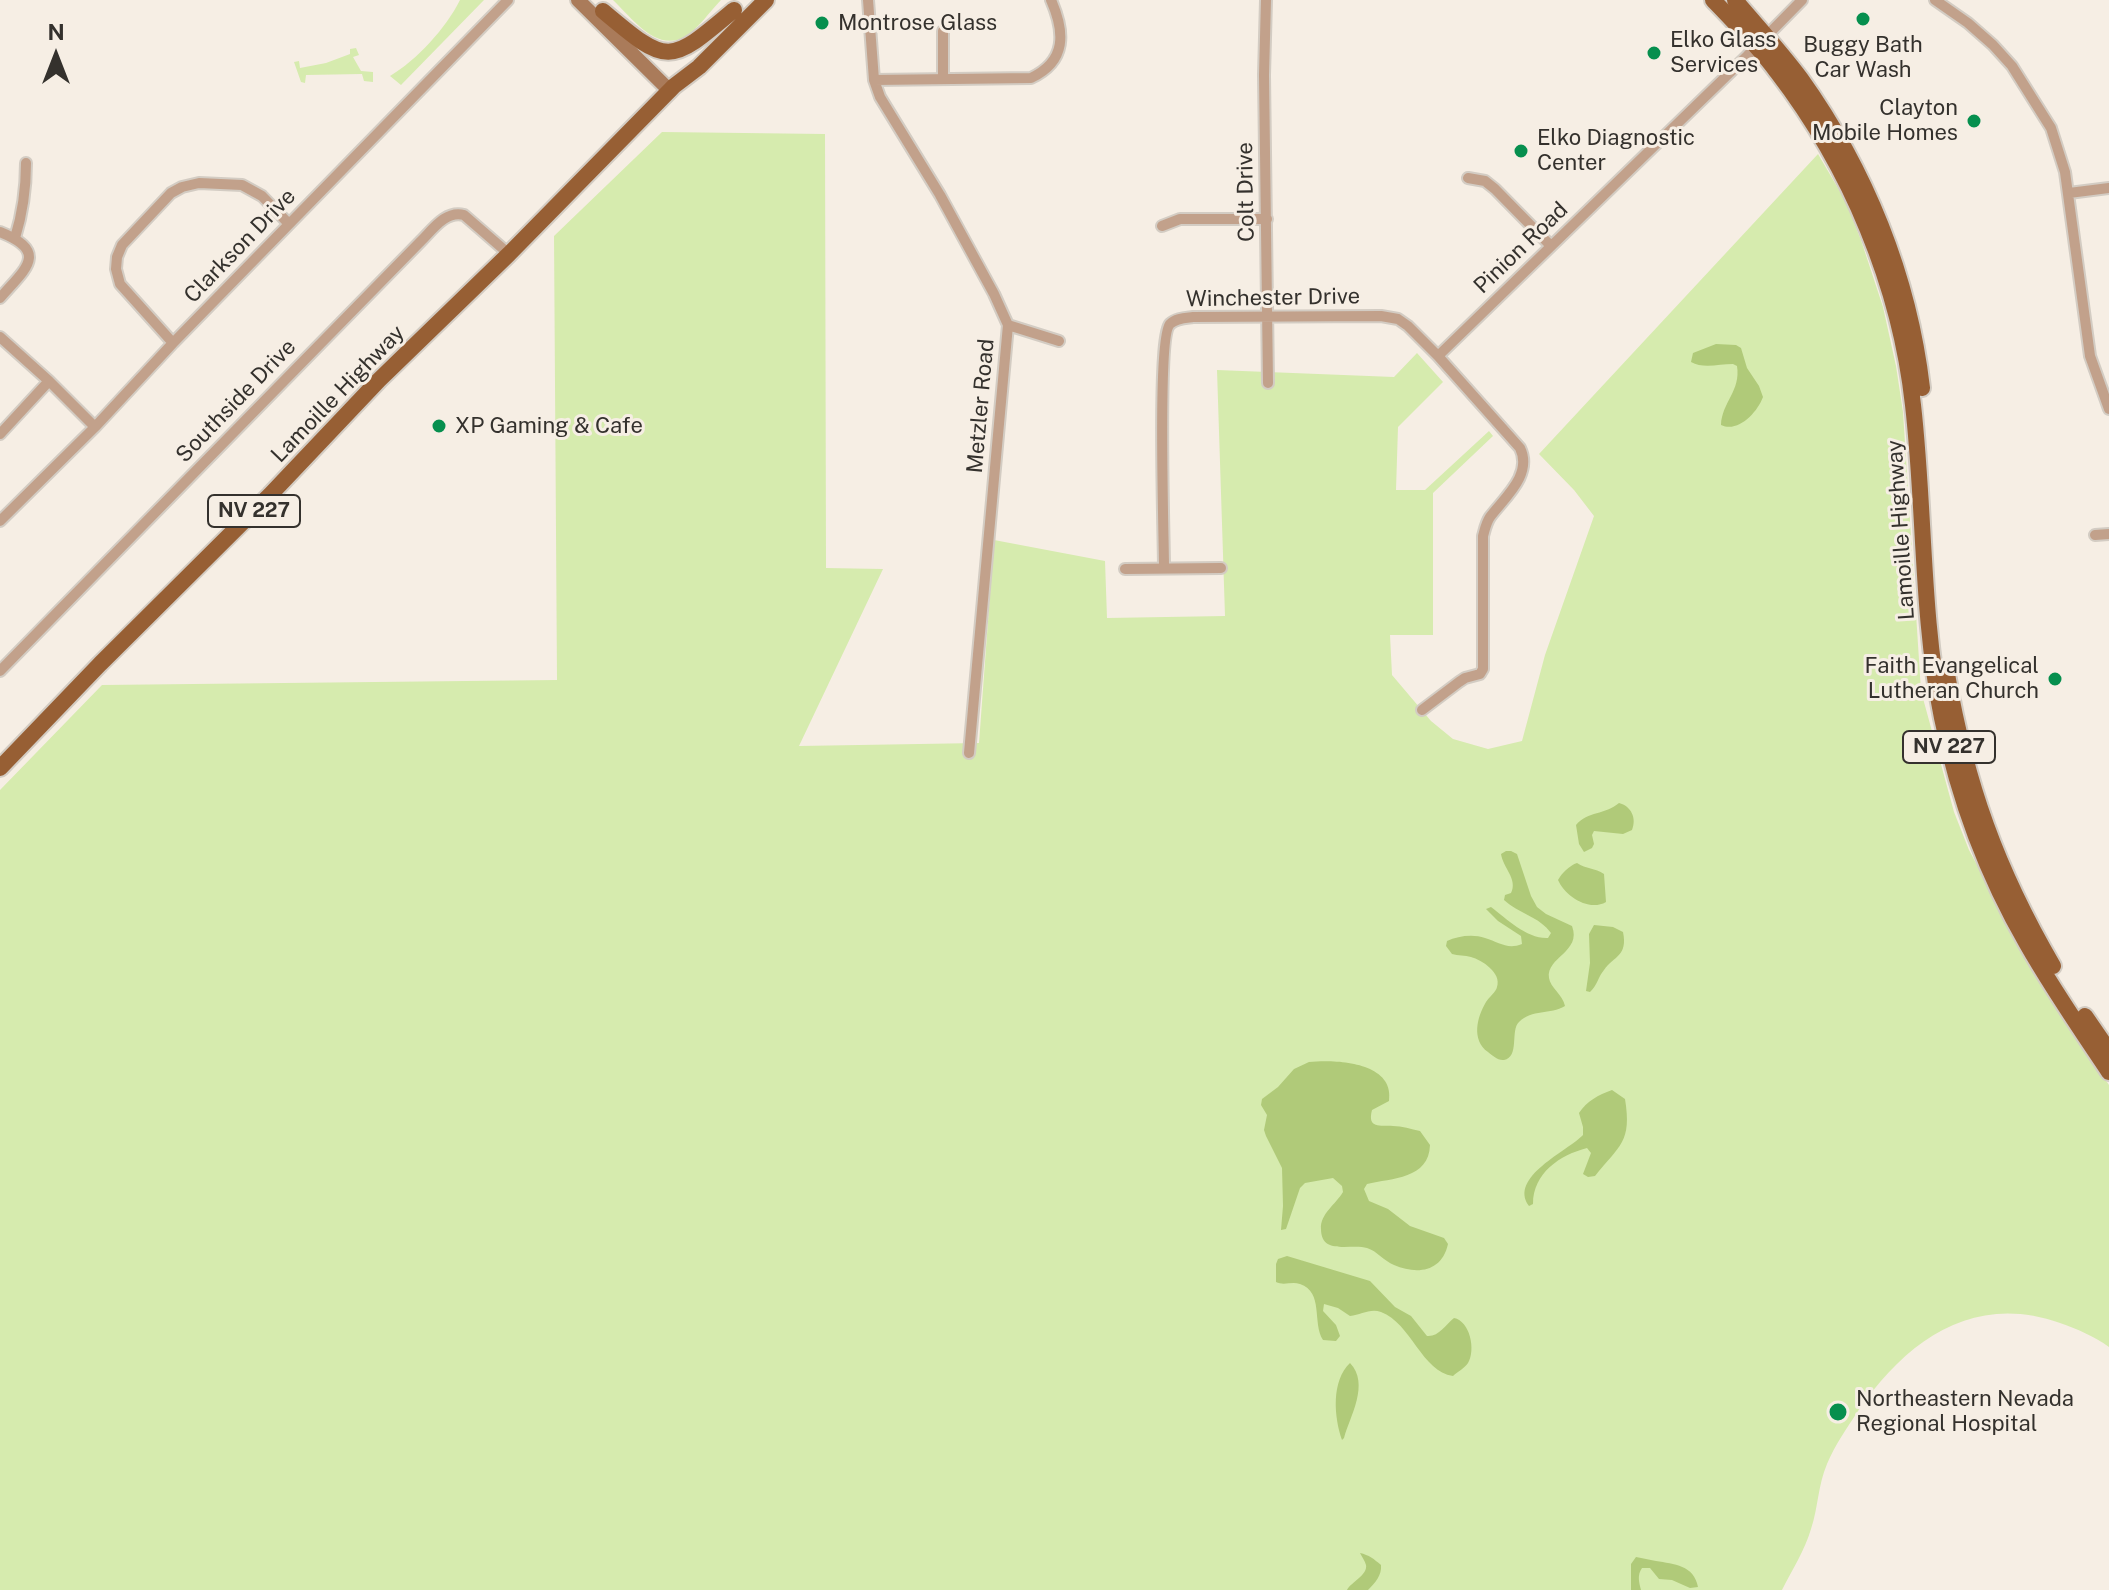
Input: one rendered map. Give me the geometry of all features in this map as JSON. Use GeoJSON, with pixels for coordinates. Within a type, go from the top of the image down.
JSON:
{"type":"FeatureCollection","features":[{"type":"Feature","properties":{"kind":"main road"},"geometry":{"type":"LineString","coordinates":[[578,0],[672,88]]}},
{"type":"Feature","properties":{"kind":"main road","name":"Lamoille Highway"},"geometry":{"type":"LineString","coordinates":[[0,768],[379,380],[509,254],[672,88],[699,67],[766,0]]}},
{"type":"Feature","properties":{"kind":"main road","name":"Lamoille Highway"},"geometry":{"type":"LineString","coordinates":[[1713,0],[1799,76],[1843,144],[1867,191],[1892,257],[1917,354],[1928,443],[1942,635],[1962,754],[1984,821],[2013,893],[2059,977],[2109,1051]]}},
{"type":"Feature","properties":{"kind":"main road","name":"Lamoille Highway"},"geometry":{"type":"LineString","coordinates":[[1735,0],[1840,170],[1877,254],[1895,310],[1914,408],[1931,637],[1942,715],[1962,796],[1986,861],[2026,943],[2109,1072]]}},
{"type":"Feature","properties":{"kind":"main road"},"geometry":{"type":"LineString","coordinates":[[598,6],[648,48],[668,53],[688,46],[739,5]]}},
{"type":"Feature","properties":{"kind":"main road","name":"Lamoille Highway"},"geometry":{"type":"LineString","coordinates":[[672,88],[686,55],[739,5]]}},
{"type":"Feature","properties":{"kind":"main road"},"geometry":{"type":"LineString","coordinates":[[598,6],[672,88]]}},
{"type":"Feature","properties":{"kind":"street","name":"Clarkson Drive"},"geometry":{"type":"LineString","coordinates":[[0,521],[508,0]]}},
{"type":"Feature","properties":{"kind":"street","name":"Metzler Road"},"geometry":{"type":"LineString","coordinates":[[868,0],[874,80],[880,97],[940,195],[1008,325],[969,753]]}},
{"type":"Feature","properties":{"kind":"street"},"geometry":{"type":"LineString","coordinates":[[874,80],[1031,78],[1042,73],[1059,51],[1062,37],[1059,18],[1051,0]]}},
{"type":"Feature","properties":{"kind":"street","name":"Colt Drive"},"geometry":{"type":"LineString","coordinates":[[1266,0],[1268,383]]}},
{"type":"Feature","properties":{"kind":"street","name":"Pinion Road"},"geometry":{"type":"LineString","coordinates":[[1438,356],[1802,0]]}},
{"type":"Feature","properties":{"kind":"street"},"geometry":{"type":"LineString","coordinates":[[1935,0],[1993,45],[2012,66],[2051,128],[2069,193],[2090,356],[2109,409]]}},
{"type":"Feature","properties":{"kind":"street"},"geometry":{"type":"LineString","coordinates":[[943,31],[943,78]]}},
{"type":"Feature","properties":{"kind":"street"},"geometry":{"type":"LineString","coordinates":[[15,238],[25,195],[26,163]]}},
{"type":"Feature","properties":{"kind":"street"},"geometry":{"type":"LineString","coordinates":[[1468,178],[1485,181],[1495,189],[1551,246]]}},
{"type":"Feature","properties":{"kind":"street"},"geometry":{"type":"LineString","coordinates":[[173,343],[120,284],[116,269],[122,245],[171,193],[199,183],[242,185],[262,196],[289,224]]}},
{"type":"Feature","properties":{"kind":"street"},"geometry":{"type":"LineString","coordinates":[[2069,193],[2109,188]]}},
{"type":"Feature","properties":{"kind":"street","name":"Southside Drive"},"geometry":{"type":"LineString","coordinates":[[0,671],[449,215],[464,215],[509,254]]}},
{"type":"Feature","properties":{"kind":"street"},"geometry":{"type":"LineString","coordinates":[[1162,226],[1180,219],[1267,219]]}},
{"type":"Feature","properties":{"kind":"street"},"geometry":{"type":"LineString","coordinates":[[0,232],[15,238],[29,252],[30,259],[25,270],[5,283],[0,298]]}},
{"type":"Feature","properties":{"kind":"street","name":"Winchester Drive"},"geometry":{"type":"LineString","coordinates":[[1164,568],[1162,370],[1166,331],[1170,324],[1178,319],[1193,317],[1381,316],[1398,319],[1438,356],[1523,454],[1520,477],[1491,516],[1483,538],[1483,669],[1480,674],[1465,678],[1422,710]]}},
{"type":"Feature","properties":{"kind":"street"},"geometry":{"type":"LineString","coordinates":[[1008,325],[1059,341]]}},
{"type":"Feature","properties":{"kind":"street"},"geometry":{"type":"LineString","coordinates":[[0,337],[95,427]]}},
{"type":"Feature","properties":{"kind":"street"},"geometry":{"type":"LineString","coordinates":[[0,434],[49,381]]}},
{"type":"Feature","properties":{"kind":"street"},"geometry":{"type":"LineString","coordinates":[[2095,535],[2109,534]]}},
{"type":"Feature","properties":{"kind":"street"},"geometry":{"type":"LineString","coordinates":[[1125,569],[1221,568]]}},
{"type":"Feature","properties":{"kind":"green space"},"geometry":{"type":"Polygon","coordinates":[[[460,0],[484,0],[401,85],[390,76],[430,42],[460,0]]]}},
{"type":"Feature","properties":{"kind":"green space"},"geometry":{"type":"Polygon","coordinates":[[[613,0],[721,0],[691,33],[675,40],[665,40],[645,31],[613,0]]]}},
{"type":"Feature","properties":{"kind":"green space"},"geometry":{"type":"Polygon","coordinates":[[[356,48],[359,55],[353,57],[361,71],[373,72],[373,82],[364,81],[362,74],[306,75],[305,83],[301,82],[294,62],[299,61],[300,68],[326,63],[350,54],[350,49],[356,48]]]}},
{"type":"Feature","properties":{"kind":"green space"},"geometry":{"type":"Polygon","coordinates":[[[662,132],[825,134],[826,568],[883,569],[799,746],[979,743],[994,540],[1105,561],[1107,618],[1225,616],[1217,370],[1394,377],[1417,353],[1443,382],[1398,427],[1396,490],[1425,490],[1489,431],[1493,436],[1433,493],[1433,635],[1390,635],[1392,675],[1431,721],[1453,739],[1488,749],[1522,741],[1545,655],[1594,516],[1539,454],[1818,154],[1845,200],[1861,240],[1883,307],[1896,366],[1903,412],[1921,691],[1954,812],[1969,850],[2040,982],[2109,1085],[2109,1347],[2060,1323],[2028,1315],[1998,1314],[1971,1319],[1944,1329],[1920,1344],[1877,1386],[1837,1443],[1824,1472],[1808,1537],[1782,1590],[0,1590],[0,790],[102,685],[557,680],[554,236],[662,132]]]}},
{"type":"Feature","properties":{"kind":"green space"},"geometry":{"type":"Polygon","coordinates":[[[1716,344],[1741,348],[1747,368],[1763,397],[1752,415],[1734,426],[1721,425],[1736,383],[1737,366],[1691,362],[1693,353],[1716,344]]]}},
{"type":"Feature","properties":{"kind":"green space"},"geometry":{"type":"Polygon","coordinates":[[[1619,803],[1632,813],[1632,830],[1623,834],[1594,831],[1594,844],[1584,852],[1579,844],[1576,825],[1586,817],[1619,803]]]}},
{"type":"Feature","properties":{"kind":"green space"},"geometry":{"type":"Polygon","coordinates":[[[1506,851],[1517,854],[1537,907],[1572,926],[1574,935],[1568,948],[1553,965],[1549,978],[1565,1006],[1530,1015],[1519,1022],[1512,1054],[1502,1060],[1483,1047],[1477,1028],[1480,1014],[1496,989],[1497,977],[1480,961],[1452,954],[1446,946],[1447,941],[1471,936],[1507,946],[1522,944],[1521,936],[1486,909],[1491,907],[1525,932],[1548,938],[1551,933],[1546,928],[1504,900],[1513,888],[1501,854],[1506,851]]]}},
{"type":"Feature","properties":{"kind":"green space"},"geometry":{"type":"Polygon","coordinates":[[[1577,863],[1604,874],[1606,902],[1585,904],[1561,886],[1559,878],[1577,863]]]}},
{"type":"Feature","properties":{"kind":"green space"},"geometry":{"type":"Polygon","coordinates":[[[1594,925],[1613,927],[1623,932],[1624,946],[1590,992],[1586,991],[1590,963],[1589,934],[1594,925]]]}},
{"type":"Feature","properties":{"kind":"green space"},"geometry":{"type":"Polygon","coordinates":[[[1334,1061],[1373,1071],[1383,1078],[1389,1101],[1372,1110],[1373,1123],[1420,1131],[1430,1145],[1428,1156],[1416,1171],[1367,1184],[1364,1189],[1369,1201],[1388,1209],[1410,1226],[1444,1238],[1448,1244],[1445,1253],[1434,1266],[1411,1270],[1390,1263],[1367,1248],[1338,1247],[1326,1243],[1321,1224],[1343,1192],[1342,1186],[1333,1178],[1305,1183],[1300,1188],[1286,1229],[1281,1230],[1282,1168],[1264,1130],[1267,1115],[1261,1105],[1262,1099],[1294,1069],[1309,1062],[1334,1061]]]}},
{"type":"Feature","properties":{"kind":"green space"},"geometry":{"type":"Polygon","coordinates":[[[1612,1090],[1625,1099],[1627,1113],[1625,1134],[1617,1149],[1595,1176],[1588,1177],[1583,1174],[1591,1153],[1587,1148],[1567,1155],[1543,1175],[1534,1193],[1533,1204],[1529,1206],[1525,1195],[1526,1185],[1533,1175],[1583,1135],[1579,1113],[1593,1099],[1612,1090]]]}},
{"type":"Feature","properties":{"kind":"green space"},"geometry":{"type":"Polygon","coordinates":[[[1287,1256],[1370,1281],[1395,1307],[1411,1316],[1427,1336],[1438,1333],[1454,1318],[1460,1320],[1470,1337],[1468,1363],[1453,1376],[1442,1373],[1401,1326],[1377,1311],[1350,1316],[1324,1304],[1323,1311],[1336,1325],[1340,1336],[1336,1341],[1323,1340],[1312,1294],[1300,1284],[1276,1282],[1278,1259],[1287,1256]]]}},
{"type":"Feature","properties":{"kind":"green space"},"geometry":{"type":"Polygon","coordinates":[[[1350,1363],[1356,1371],[1358,1390],[1342,1440],[1337,1421],[1337,1389],[1350,1363]]]}},
{"type":"Feature","properties":{"kind":"green space"},"geometry":{"type":"Polygon","coordinates":[[[1360,1553],[1381,1565],[1380,1572],[1368,1590],[1347,1590],[1366,1569],[1360,1553]]]}},
{"type":"Feature","properties":{"kind":"green space"},"geometry":{"type":"Polygon","coordinates":[[[1636,1557],[1682,1567],[1692,1574],[1698,1587],[1690,1588],[1672,1580],[1659,1579],[1650,1568],[1642,1568],[1639,1576],[1641,1590],[1631,1590],[1631,1564],[1636,1557]]]}},
{"type":"Feature","properties":{"kind":"place","name":"Buggy Bath Car Wash"},"geometry":{"type":"Point","coordinates":[1863,19]}},
{"type":"Feature","properties":{"kind":"place","name":"Montrose Glass"},"geometry":{"type":"Point","coordinates":[822,23]}},
{"type":"Feature","properties":{"kind":"place","name":"Elko Glass Services"},"geometry":{"type":"Point","coordinates":[1654,53]}},
{"type":"Feature","properties":{"kind":"place","name":"Clayton Mobile Homes"},"geometry":{"type":"Point","coordinates":[1974,121]}},
{"type":"Feature","properties":{"kind":"place","name":"Elko Diagnostic Center"},"geometry":{"type":"Point","coordinates":[1521,151]}},
{"type":"Feature","properties":{"kind":"place","name":"XP Gaming & Cafe"},"geometry":{"type":"Point","coordinates":[439,426]}},
{"type":"Feature","properties":{"kind":"place","name":"Faith Evangelical Lutheran Church"},"geometry":{"type":"Point","coordinates":[2055,679]}},
{"type":"Feature","properties":{"kind":"place","name":"Northeastern Nevada Regional Hospital"},"geometry":{"type":"Point","coordinates":[1838,1412]}}]}
